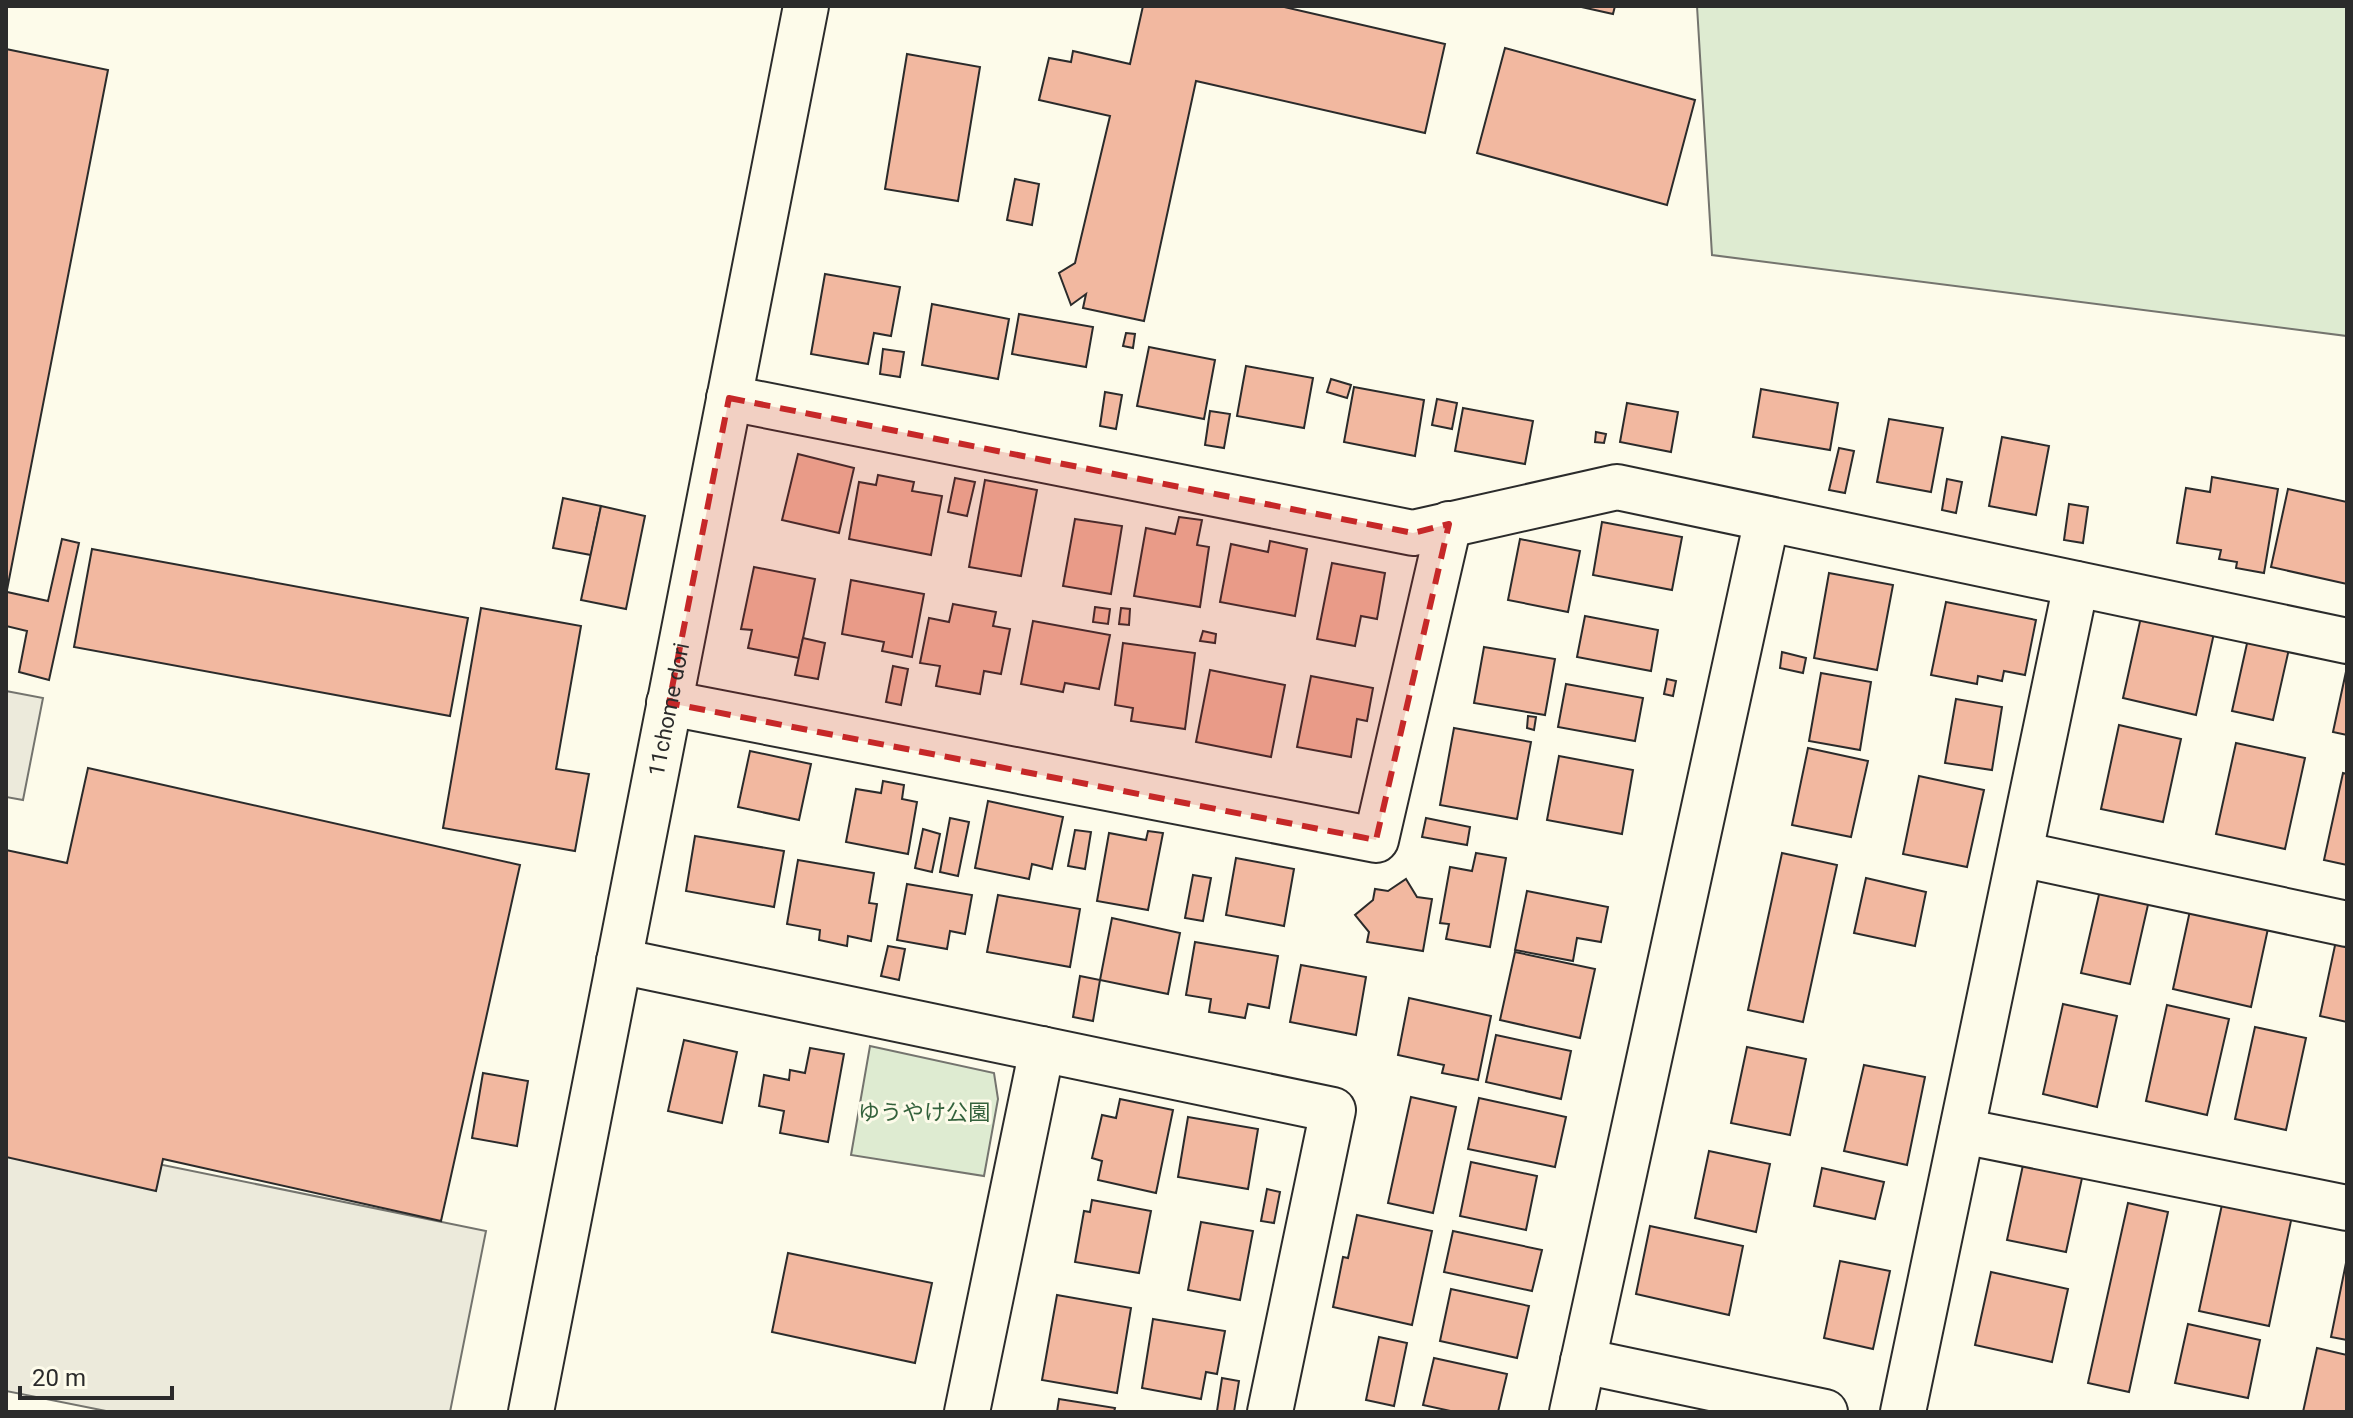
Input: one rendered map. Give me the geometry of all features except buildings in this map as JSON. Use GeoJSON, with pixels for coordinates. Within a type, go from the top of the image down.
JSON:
{"type":"FeatureCollection","features":[{"type":"Feature","properties":{"kind":"street","name":"11chome dori"},"geometry":{"type":"LineString","coordinates":[[531,1412],[806,6]]}},
{"type":"Feature","properties":{"kind":"street"},"geometry":{"type":"LineString","coordinates":[[729,398],[1413,533],[1617,487],[2347,641]]}},
{"type":"Feature","properties":{"kind":"street"},"geometry":{"type":"LineString","coordinates":[[1572,1412],[1767,519]]}},
{"type":"Feature","properties":{"kind":"street"},"geometry":{"type":"LineString","coordinates":[[669,703],[1376,840],[1449,524]]}},
{"type":"Feature","properties":{"kind":"street"},"geometry":{"type":"LineString","coordinates":[[1903,1412],[2076,584]]}},
{"type":"Feature","properties":{"kind":"street"},"geometry":{"type":"LineString","coordinates":[[2020,854],[2347,924]]}},
{"type":"Feature","properties":{"kind":"street"},"geometry":{"type":"LineString","coordinates":[[619,961],[1333,1110],[1270,1412]]}},
{"type":"Feature","properties":{"kind":"street"},"geometry":{"type":"LineString","coordinates":[[967,1412],[1042,1049]]}},
{"type":"Feature","properties":{"kind":"street"},"geometry":{"type":"LineString","coordinates":[[1962,1131],[2347,1208]]}},
{"type":"Feature","properties":{"kind":"street"},"geometry":{"type":"LineString","coordinates":[[1583,1361],[1825,1412]]}},
{"type":"Feature","properties":{"kind":"highlighted area"},"geometry":{"type":"Polygon","coordinates":[[[729,398],[1413,533],[1449,524],[1376,840],[669,703],[729,398]]]}},
{"type":"Feature","properties":{"kind":"green space"},"geometry":{"type":"Polygon","coordinates":[[[1697,6],[2347,6],[2347,336],[1712,255],[1697,6]]]}},
{"type":"Feature","properties":{"kind":"green space","name":"ゆうやけ公園"},"geometry":{"type":"Polygon","coordinates":[[[870,1046],[994,1073],[998,1099],[984,1176],[851,1155],[870,1046]]]}},
{"type":"Feature","properties":{"kind":"shaded area"},"geometry":{"type":"Polygon","coordinates":[[[6,691],[43,698],[23,800],[6,797],[6,691]]]}},
{"type":"Feature","properties":{"kind":"shaded area"},"geometry":{"type":"Polygon","coordinates":[[[6,1133],[486,1231],[450,1412],[111,1412],[6,1391],[6,1133]]]}}]}
